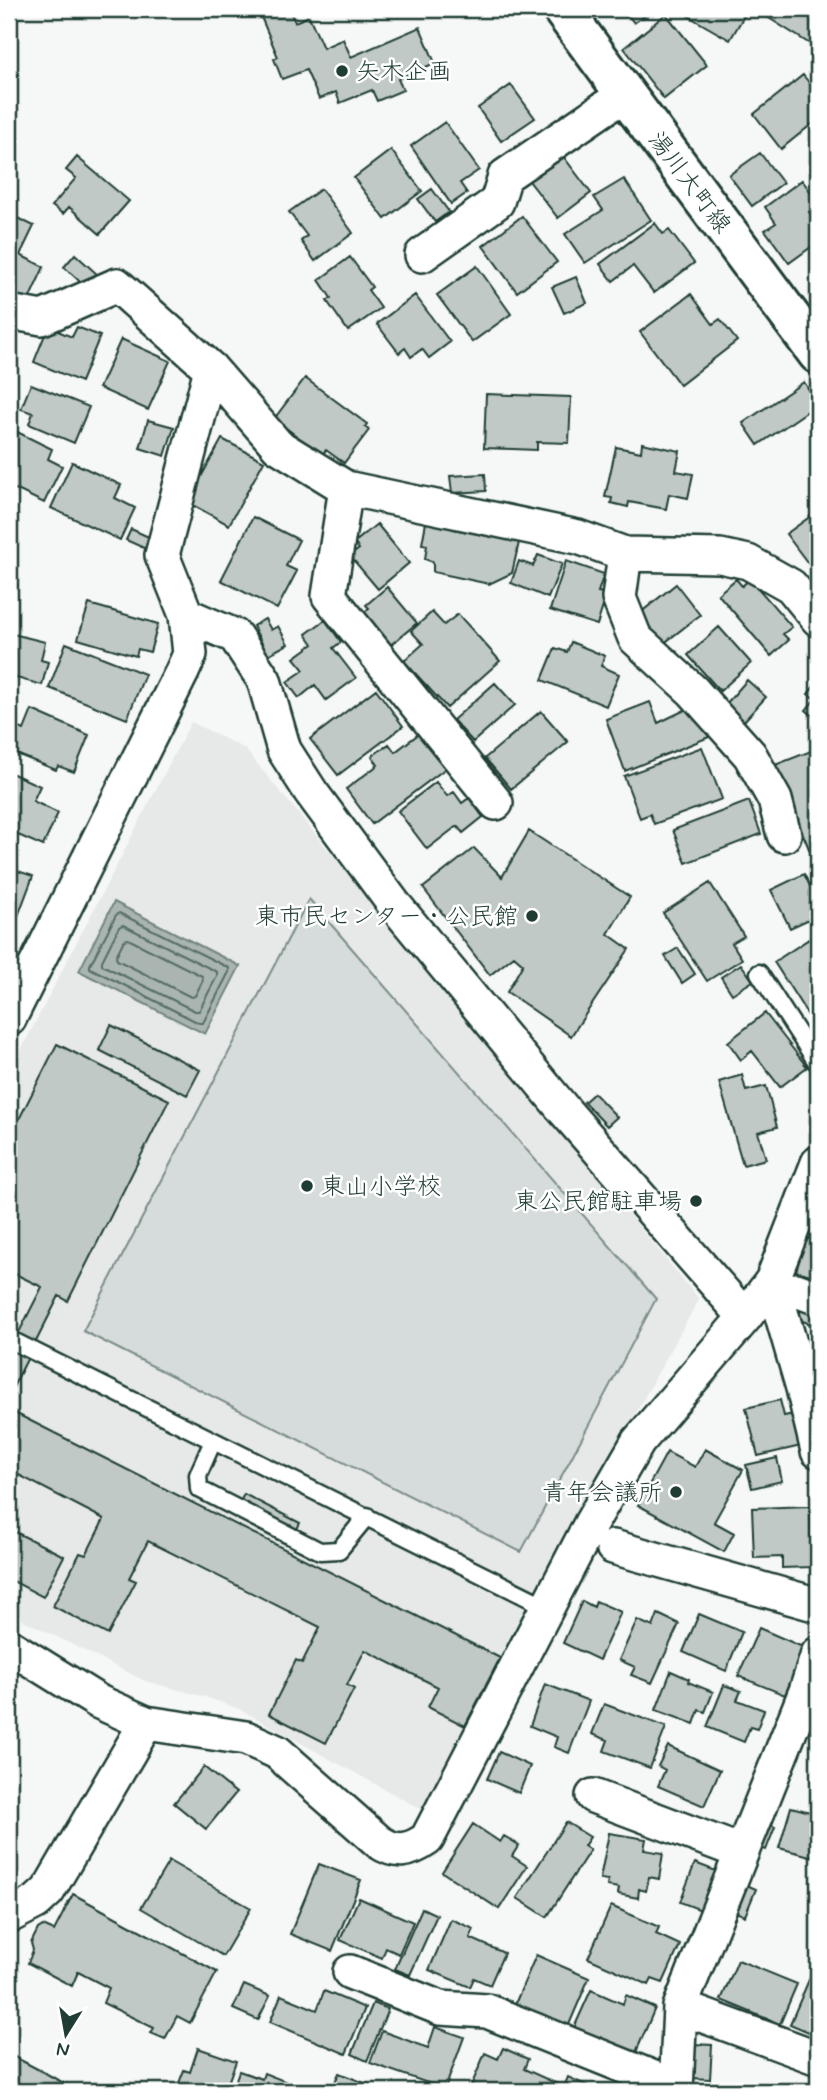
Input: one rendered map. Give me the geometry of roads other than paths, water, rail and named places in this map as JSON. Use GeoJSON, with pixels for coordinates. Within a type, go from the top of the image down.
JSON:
{"type":"FeatureCollection","features":[{"type":"Feature","properties":{"kind":"main road","name":"湯川大町線"},"geometry":{"type":"LineString","coordinates":[[562,9],[818,354]]}},
{"type":"Feature","properties":{"kind":"street"},"geometry":{"type":"LineString","coordinates":[[422,255],[496,202],[505,176],[625,94]]}},
{"type":"Feature","properties":{"kind":"street"},"geometry":{"type":"LineString","coordinates":[[9,312],[42,318],[117,285],[211,369],[278,446],[346,488],[578,537],[625,554],[720,556],[748,562],[791,586],[818,619]]}},
{"type":"Feature","properties":{"kind":"street"},"geometry":{"type":"LineString","coordinates":[[9,1019],[190,654],[186,615],[162,555],[211,369]]}},
{"type":"Feature","properties":{"kind":"street"},"geometry":{"type":"LineString","coordinates":[[346,488],[329,596],[496,803]]}},
{"type":"Feature","properties":{"kind":"street"},"geometry":{"type":"LineString","coordinates":[[625,554],[619,598],[635,638],[694,691],[750,755],[775,800],[784,835]]}},
{"type":"Feature","properties":{"kind":"street"},"geometry":{"type":"LineString","coordinates":[[186,615],[235,636],[264,680],[284,750],[311,792],[393,903],[564,1110],[745,1317]]}},
{"type":"Feature","properties":{"kind":"street"},"geometry":{"type":"LineString","coordinates":[[9,1646],[99,1702],[146,1723],[246,1738],[277,1752],[379,1842],[397,1850],[414,1848],[427,1839],[591,1523],[638,1442],[774,1287],[818,1163]]}},
{"type":"Feature","properties":{"kind":"street"},"geometry":{"type":"LineString","coordinates":[[774,1287],[796,1290],[818,1298]]}},
{"type":"Feature","properties":{"kind":"street"},"geometry":{"type":"LineString","coordinates":[[774,1287],[818,1451]]}},
{"type":"Feature","properties":{"kind":"street"},"geometry":{"type":"LineString","coordinates":[[613,1547],[818,1605]]}},
{"type":"Feature","properties":{"kind":"street"},"geometry":{"type":"LineString","coordinates":[[350,1972],[440,2008],[487,2011],[676,2089],[680,2007],[818,1654]]}},
{"type":"Feature","properties":{"kind":"street"},"geometry":{"type":"LineString","coordinates":[[9,1916],[36,1902],[48,1891],[146,1723]]}},
{"type":"Feature","properties":{"kind":"street"},"geometry":{"type":"LineString","coordinates":[[593,1796],[741,1852]]}},
{"type":"Feature","properties":{"kind":"street"},"geometry":{"type":"LineString","coordinates":[[680,2007],[818,2058]]}},
{"type":"Feature","properties":{"kind":"lane"},"geometry":{"type":"LineString","coordinates":[[760,973],[818,1063]]}},
{"type":"Feature","properties":{"kind":"lane"},"geometry":{"type":"LineString","coordinates":[[9,1339],[547,1607]]}},
{"type":"Feature","properties":{"kind":"lane"},"geometry":{"type":"LineString","coordinates":[[213,1441],[198,1475],[199,1489],[320,1551],[339,1550],[367,1516]]}},
{"type":"Feature","properties":{"kind":"water"},"geometry":{"type":"Polygon","coordinates":[[[114,902],[240,966],[205,1034],[79,971],[114,902]]]}},
{"type":"Feature","properties":{"kind":"place","name":"矢木企画"},"geometry":{"type":"Point","coordinates":[342,71]}},
{"type":"Feature","properties":{"kind":"place","name":"東市民センター・公民館"},"geometry":{"type":"Point","coordinates":[532,916]}},
{"type":"Feature","properties":{"kind":"place","name":"東山小学校"},"geometry":{"type":"Point","coordinates":[307,1186]}},
{"type":"Feature","properties":{"kind":"place","name":"東公民館駐車場"},"geometry":{"type":"Point","coordinates":[696,1201]}},
{"type":"Feature","properties":{"kind":"place","name":"青年会議所"},"geometry":{"type":"Point","coordinates":[676,1492]}}]}
